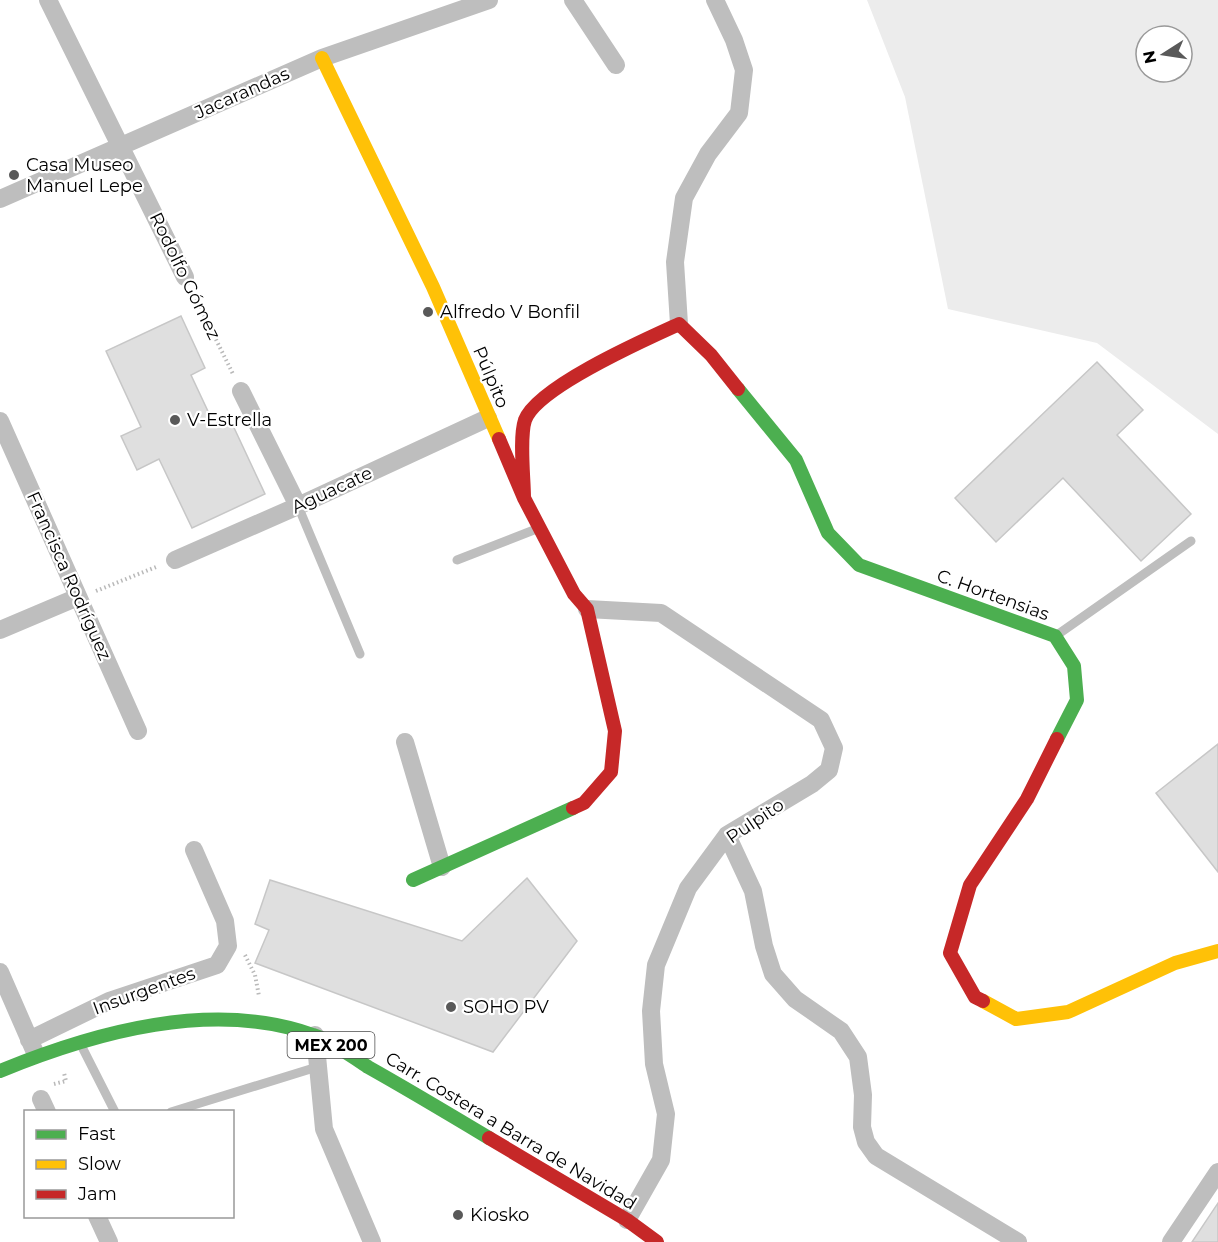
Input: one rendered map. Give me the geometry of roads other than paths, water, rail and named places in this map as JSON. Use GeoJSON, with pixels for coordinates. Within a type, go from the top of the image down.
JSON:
{"type":"FeatureCollection","features":[{"type":"Feature","properties":{"kind":"street","name":"Rodolfo Gómez"},"geometry":{"type":"LineString","coordinates":[[48,0],[186,276]]}},
{"type":"Feature","properties":{"kind":"street","name":"Jacarandas"},"geometry":{"type":"LineString","coordinates":[[0,199],[322,58],[489,0]]}},
{"type":"Feature","properties":{"kind":"street"},"geometry":{"type":"LineString","coordinates":[[573,0],[616,65]]}},
{"type":"Feature","properties":{"kind":"street"},"geometry":{"type":"LineString","coordinates":[[525,498],[523,438],[525,421],[533,406],[567,382],[625,348],[679,324],[675,262],[684,198],[708,154],[739,113],[744,70],[734,40],[715,0]]}},
{"type":"Feature","properties":{"kind":"street","name":"Púlpito"},"geometry":{"type":"LineString","coordinates":[[322,58],[433,287],[488,418],[525,498],[574,594],[586,609]]}},
{"type":"Feature","properties":{"kind":"street","name":"C. Hortensias"},"geometry":{"type":"LineString","coordinates":[[679,324],[711,355],[796,460],[828,533],[858,565],[1055,636],[1074,666],[1077,700],[1027,799],[970,885],[950,953],[975,997],[1016,1019],[1068,1012],[1174,963],[1218,951]]}},
{"type":"Feature","properties":{"kind":"street"},"geometry":{"type":"LineString","coordinates":[[242,391],[298,506]]}},
{"type":"Feature","properties":{"kind":"street","name":"Aguacate"},"geometry":{"type":"LineString","coordinates":[[175,560],[488,418]]}},
{"type":"Feature","properties":{"kind":"street","name":"Francisca Rodríguez"},"geometry":{"type":"LineString","coordinates":[[0,421],[138,731]]}},
{"type":"Feature","properties":{"kind":"street"},"geometry":{"type":"LineString","coordinates":[[0,630],[78,597]]}},
{"type":"Feature","properties":{"kind":"street"},"geometry":{"type":"LineString","coordinates":[[412,880],[584,803],[611,772],[615,731],[586,609]]}},
{"type":"Feature","properties":{"kind":"street","name":"Pulpito"},"geometry":{"type":"LineString","coordinates":[[586,609],[661,613],[821,720],[834,748],[829,770],[812,784],[727,835],[688,888],[657,965],[651,1011],[654,1064],[666,1114],[661,1160],[627,1220]]}},
{"type":"Feature","properties":{"kind":"street"},"geometry":{"type":"LineString","coordinates":[[405,742],[442,867]]}},
{"type":"Feature","properties":{"kind":"street"},"geometry":{"type":"LineString","coordinates":[[727,835],[753,891],[764,946],[773,974],[795,999],[841,1031],[858,1057],[863,1095],[862,1127],[866,1142],[876,1156],[1018,1242]]}},
{"type":"Feature","properties":{"kind":"street","name":"Insurgentes"},"geometry":{"type":"LineString","coordinates":[[33,1048],[109,1001],[217,965],[228,946],[225,921],[194,850]]}},
{"type":"Feature","properties":{"kind":"street"},"geometry":{"type":"LineString","coordinates":[[0,972],[33,1048]]}},
{"type":"Feature","properties":{"kind":"street","name":"Carr. Costera a Barra de Navidad"},"geometry":{"type":"LineString","coordinates":[[0,1071],[33,1048],[80,1043],[125,1030],[196,1019],[265,1023],[315,1035],[627,1220],[657,1242]]}},
{"type":"Feature","properties":{"kind":"street"},"geometry":{"type":"LineString","coordinates":[[315,1035],[324,1130],[372,1242]]}},
{"type":"Feature","properties":{"kind":"street"},"geometry":{"type":"LineString","coordinates":[[1170,1242],[1218,1172]]}},
{"type":"Feature","properties":{"kind":"street"},"geometry":{"type":"LineString","coordinates":[[98,1218],[109,1242]]}},
{"type":"Feature","properties":{"kind":"lane"},"geometry":{"type":"LineString","coordinates":[[298,506],[360,654]]}},
{"type":"Feature","properties":{"kind":"lane"},"geometry":{"type":"LineString","coordinates":[[457,560],[540,528]]}},
{"type":"Feature","properties":{"kind":"lane"},"geometry":{"type":"LineString","coordinates":[[1055,636],[1191,541]]}},
{"type":"Feature","properties":{"kind":"lane"},"geometry":{"type":"LineString","coordinates":[[80,1043],[114,1110]]}},
{"type":"Feature","properties":{"kind":"lane"},"geometry":{"type":"LineString","coordinates":[[177,1110],[317,1067]]}},
{"type":"Feature","properties":{"kind":"place","name":"Casa Museo Manuel Lepe"},"geometry":{"type":"Point","coordinates":[14,175]}},
{"type":"Feature","properties":{"kind":"place","name":"Alfredo V Bonfil"},"geometry":{"type":"Point","coordinates":[428,312]}},
{"type":"Feature","properties":{"kind":"place","name":"V-Estrella"},"geometry":{"type":"Point","coordinates":[175,420]}},
{"type":"Feature","properties":{"kind":"place","name":"SOHO PV"},"geometry":{"type":"Point","coordinates":[451,1007]}},
{"type":"Feature","properties":{"kind":"place","name":"Kiosko"},"geometry":{"type":"Point","coordinates":[458,1215]}}]}
